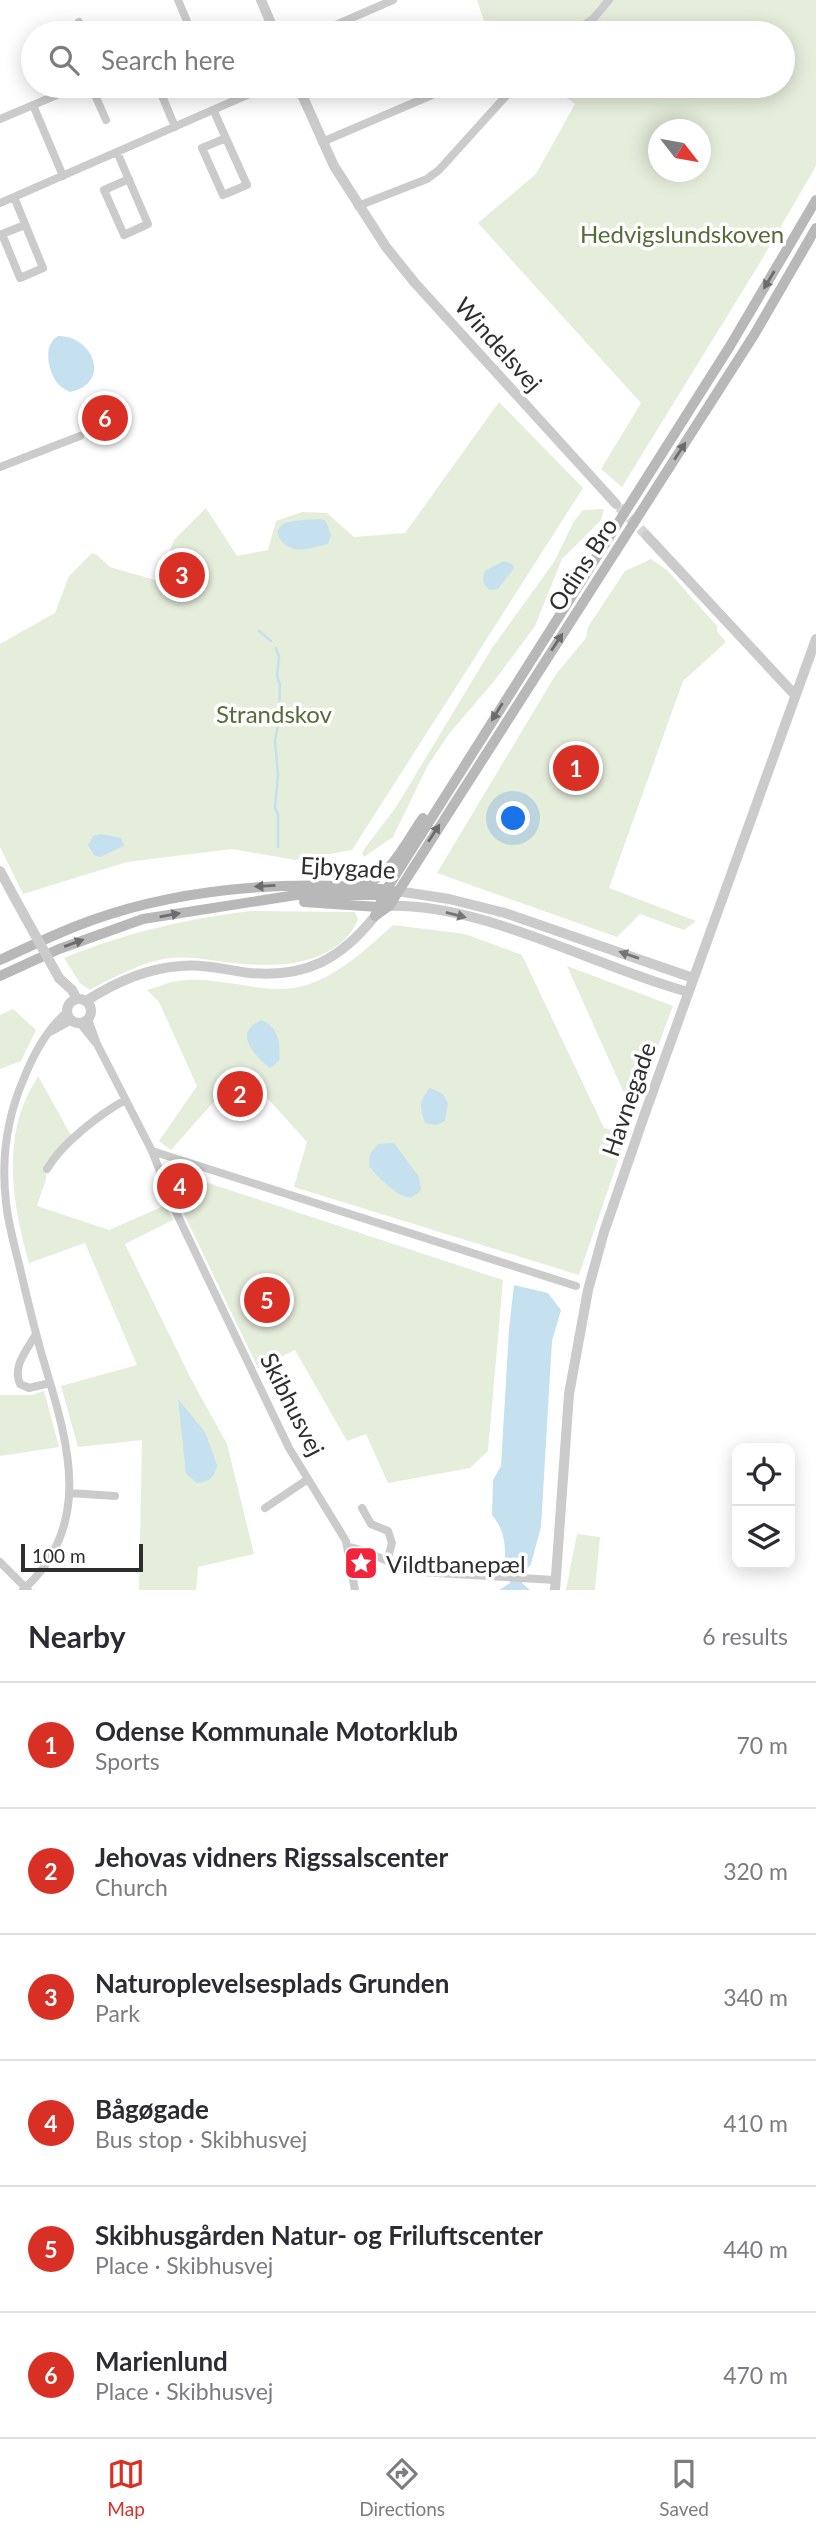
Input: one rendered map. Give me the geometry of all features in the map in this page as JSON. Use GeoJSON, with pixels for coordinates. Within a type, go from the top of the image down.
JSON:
{"type":"FeatureCollection","features":[{"type":"Feature","properties":{"kind":"main road","name":"Odins Bro"},"geometry":{"type":"LineString","coordinates":[[448,790],[730,346],[816,200]]}},
{"type":"Feature","properties":{"kind":"main road","name":"Odins Bro"},"geometry":{"type":"LineString","coordinates":[[384,901],[739,358],[816,228]]}},
{"type":"Feature","properties":{"kind":"main road"},"geometry":{"type":"LineString","coordinates":[[358,886],[372,882],[384,873],[433,803],[448,790]]}},
{"type":"Feature","properties":{"kind":"main road"},"geometry":{"type":"LineString","coordinates":[[0,976],[59,949],[143,919],[296,895],[384,901],[448,790]]}},
{"type":"Feature","properties":{"kind":"main road","name":"Ejbygade"},"geometry":{"type":"LineString","coordinates":[[0,960],[76,926],[153,903],[249,887],[303,884],[358,886],[384,901]]}},
{"type":"Feature","properties":{"kind":"street"},"geometry":{"type":"LineString","coordinates":[[178,0],[187,21]]}},
{"type":"Feature","properties":{"kind":"street"},"geometry":{"type":"LineString","coordinates":[[345,21],[393,0]]}},
{"type":"Feature","properties":{"kind":"street"},"geometry":{"type":"LineString","coordinates":[[590,21],[610,0]]}},
{"type":"Feature","properties":{"kind":"street"},"geometry":{"type":"LineString","coordinates":[[262,1],[270,21]]}},
{"type":"Feature","properties":{"kind":"street"},"geometry":{"type":"LineString","coordinates":[[0,119],[50,98]]}},
{"type":"Feature","properties":{"kind":"street"},"geometry":{"type":"LineString","coordinates":[[96,98],[106,120]]}},
{"type":"Feature","properties":{"kind":"street"},"geometry":{"type":"LineString","coordinates":[[163,98],[175,127]]}},
{"type":"Feature","properties":{"kind":"street"},"geometry":{"type":"LineString","coordinates":[[0,203],[241,98]]}},
{"type":"Feature","properties":{"kind":"street","name":"Windelsvej"},"geometry":{"type":"LineString","coordinates":[[302,98],[358,206],[388,250],[617,504]]}},
{"type":"Feature","properties":{"kind":"street"},"geometry":{"type":"LineString","coordinates":[[323,142],[425,98]]}},
{"type":"Feature","properties":{"kind":"street"},"geometry":{"type":"LineString","coordinates":[[358,206],[427,178],[439,170],[504,98]]}},
{"type":"Feature","properties":{"kind":"street"},"geometry":{"type":"LineString","coordinates":[[33,105],[63,176]]}},
{"type":"Feature","properties":{"kind":"street"},"geometry":{"type":"LineString","coordinates":[[214,110],[247,185],[223,195],[202,148],[226,138]]}},
{"type":"Feature","properties":{"kind":"street"},"geometry":{"type":"LineString","coordinates":[[117,152],[129,179],[148,224],[124,235],[104,190],[129,179]]}},
{"type":"Feature","properties":{"kind":"street"},"geometry":{"type":"LineString","coordinates":[[14,197],[43,268],[20,278],[2,234],[25,225]]}},
{"type":"Feature","properties":{"kind":"street"},"geometry":{"type":"LineString","coordinates":[[0,467],[80,436]]}},
{"type":"Feature","properties":{"kind":"street"},"geometry":{"type":"LineString","coordinates":[[647,536],[795,695]]}},
{"type":"Feature","properties":{"kind":"street","name":"Havnegade"},"geometry":{"type":"LineString","coordinates":[[555,1585],[569,1394],[588,1290],[604,1232],[816,639]]}},
{"type":"Feature","properties":{"kind":"street","name":"Skibhusvej"},"geometry":{"type":"LineString","coordinates":[[0,871],[59,978],[72,990],[79,1011],[152,1151],[175,1210],[289,1448],[349,1546],[355,1590]]}},
{"type":"Feature","properties":{"kind":"street","name":"Ejbygade"},"geometry":{"type":"LineString","coordinates":[[384,901],[449,899],[505,913],[693,978]]}},
{"type":"Feature","properties":{"kind":"street","name":"Ejbygade"},"geometry":{"type":"LineString","coordinates":[[384,901],[495,924],[688,992]]}},
{"type":"Feature","properties":{"kind":"street","name":"Odins Bro"},"geometry":{"type":"LineString","coordinates":[[79,1011],[111,989],[155,969],[204,966],[279,975],[303,970],[343,950],[384,901]]}},
{"type":"Feature","properties":{"kind":"street"},"geometry":{"type":"LineString","coordinates":[[0,1562],[26,1589],[57,1544],[68,1510],[70,1468],[7,1215],[3,1168],[6,1133],[18,1091],[30,1063],[48,1034],[79,1011]]}},
{"type":"Feature","properties":{"kind":"street"},"geometry":{"type":"LineString","coordinates":[[47,1169],[52,1160],[96,1119],[125,1100]]}},
{"type":"Feature","properties":{"kind":"street"},"geometry":{"type":"LineString","coordinates":[[152,1151],[576,1286]]}},
{"type":"Feature","properties":{"kind":"street"},"geometry":{"type":"LineString","coordinates":[[36,1334],[17,1368],[16,1376],[20,1384],[29,1388],[50,1383]]}},
{"type":"Feature","properties":{"kind":"street","name":"Skibhusvej"},"geometry":{"type":"LineString","coordinates":[[265,1508],[308,1479]]}},
{"type":"Feature","properties":{"kind":"street"},"geometry":{"type":"LineString","coordinates":[[69,1493],[115,1496]]}},
{"type":"Feature","properties":{"kind":"street"},"geometry":{"type":"LineString","coordinates":[[362,1508],[371,1524],[388,1531],[392,1542],[387,1561]]}},
{"type":"Feature","properties":{"kind":"street"},"geometry":{"type":"LineString","coordinates":[[349,1546],[374,1554],[402,1569],[525,1578],[555,1585]]}},
{"type":"Feature","properties":{"kind":"green space","name":"Hedvigslundskoven"},"geometry":{"type":"Polygon","coordinates":[[[477,0],[816,0],[816,166],[622,487],[601,469],[641,403],[478,223],[536,174],[575,104],[567,98],[795,98],[795,21],[484,21],[477,0]]]}},
{"type":"Feature","properties":{"kind":"green space","name":"Strandskov"},"geometry":{"type":"Polygon","coordinates":[[[499,402],[583,488],[352,850],[295,860],[232,849],[127,862],[23,894],[0,847],[0,644],[55,613],[69,576],[92,553],[110,567],[158,581],[174,540],[206,508],[237,556],[268,550],[276,521],[302,512],[327,513],[354,537],[405,533],[499,402]]]}},
{"type":"Feature","properties":{"kind":"green space"},"geometry":{"type":"Polygon","coordinates":[[[604,509],[601,520],[562,559],[535,626],[495,680],[449,734],[428,765],[393,837],[364,857],[362,853],[365,848],[396,807],[492,648],[554,562],[574,521],[583,510],[604,509]]]}},
{"type":"Feature","properties":{"kind":"green space"},"geometry":{"type":"Polygon","coordinates":[[[651,559],[667,570],[717,626],[717,631],[726,642],[683,681],[609,888],[696,921],[684,930],[640,914],[617,937],[437,873],[556,674],[586,638],[588,627],[625,571],[651,559]]]}},
{"type":"Feature","properties":{"kind":"green space"},"geometry":{"type":"Polygon","coordinates":[[[250,911],[355,912],[358,920],[348,936],[335,948],[308,960],[263,965],[170,958],[139,966],[90,990],[80,983],[64,958],[155,928],[250,911]]]}},
{"type":"Feature","properties":{"kind":"green space"},"geometry":{"type":"Polygon","coordinates":[[[393,925],[465,934],[522,955],[604,1128],[627,1134],[579,1275],[294,1187],[307,1142],[242,1070],[171,1150],[159,1141],[197,1086],[159,1002],[147,990],[186,980],[270,989],[300,987],[343,966],[393,925]]]}},
{"type":"Feature","properties":{"kind":"green space"},"geometry":{"type":"Polygon","coordinates":[[[567,966],[673,1006],[633,1113],[567,966]]]}},
{"type":"Feature","properties":{"kind":"green space"},"geometry":{"type":"Polygon","coordinates":[[[13,1009],[36,1030],[21,1061],[0,1069],[0,1015],[13,1009]]]}},
{"type":"Feature","properties":{"kind":"green space"},"geometry":{"type":"Polygon","coordinates":[[[38,1076],[72,1137],[47,1161],[46,1179],[37,1206],[109,1230],[166,1205],[173,1220],[125,1244],[191,1379],[227,1444],[254,1554],[198,1567],[196,1590],[139,1590],[142,1440],[78,1447],[61,1386],[137,1365],[85,1243],[29,1263],[16,1206],[13,1168],[16,1130],[21,1111],[38,1076]]]}},
{"type":"Feature","properties":{"kind":"green space"},"geometry":{"type":"Polygon","coordinates":[[[187,1176],[503,1280],[488,1451],[470,1468],[388,1483],[366,1434],[347,1441],[295,1350],[258,1368],[172,1189],[187,1176]]]}},
{"type":"Feature","properties":{"kind":"green space"},"geometry":{"type":"Polygon","coordinates":[[[44,1391],[59,1447],[0,1456],[0,1395],[32,1395],[44,1391]]]}},
{"type":"Feature","properties":{"kind":"green space"},"geometry":{"type":"Polygon","coordinates":[[[577,1534],[600,1537],[595,1590],[566,1590],[577,1534]]]}},
{"type":"Feature","properties":{"kind":"water"},"geometry":{"type":"Polygon","coordinates":[[[58,336],[71,338],[81,344],[93,361],[91,380],[83,387],[70,392],[55,380],[48,359],[50,346],[58,336]]]}},
{"type":"Feature","properties":{"kind":"water"},"geometry":{"type":"Polygon","coordinates":[[[321,519],[326,521],[331,535],[328,544],[294,549],[283,543],[279,536],[279,529],[286,523],[321,519]]]}},
{"type":"Feature","properties":{"kind":"water"},"geometry":{"type":"Polygon","coordinates":[[[504,561],[512,564],[514,568],[498,589],[490,590],[483,582],[485,571],[504,561]]]}},
{"type":"Feature","properties":{"kind":"water"},"geometry":{"type":"Polygon","coordinates":[[[101,834],[121,838],[124,846],[100,857],[94,855],[88,845],[93,836],[101,834]]]}},
{"type":"Feature","properties":{"kind":"water"},"geometry":{"type":"Polygon","coordinates":[[[261,1020],[272,1027],[279,1042],[279,1061],[270,1068],[253,1051],[247,1038],[252,1025],[261,1020]]]}},
{"type":"Feature","properties":{"kind":"water"},"geometry":{"type":"Polygon","coordinates":[[[430,1088],[443,1094],[448,1103],[445,1121],[437,1125],[425,1123],[422,1113],[422,1100],[430,1088]]]}},
{"type":"Feature","properties":{"kind":"water"},"geometry":{"type":"Polygon","coordinates":[[[394,1143],[419,1177],[421,1190],[412,1197],[395,1191],[369,1166],[370,1154],[378,1144],[394,1143]]]}},
{"type":"Feature","properties":{"kind":"water"},"geometry":{"type":"Polygon","coordinates":[[[514,1285],[548,1293],[561,1310],[552,1341],[541,1527],[531,1564],[524,1573],[522,1583],[530,1590],[499,1590],[510,1583],[511,1572],[504,1569],[504,1540],[492,1515],[493,1480],[501,1466],[514,1285]]]}},
{"type":"Feature","properties":{"kind":"water"},"geometry":{"type":"Polygon","coordinates":[[[178,1399],[205,1432],[217,1465],[213,1476],[205,1481],[197,1483],[186,1474],[178,1399]]]}},
{"type":"Feature","properties":{"kind":"waterway"},"geometry":{"type":"LineString","coordinates":[[259,631],[271,641]]}},
{"type":"Feature","properties":{"kind":"waterway"},"geometry":{"type":"LineString","coordinates":[[276,648],[280,685],[279,720],[275,740],[278,847]]}},
{"type":"Feature","properties":{"kind":"tunnel"},"geometry":{"type":"LineString","coordinates":[[619,507],[647,536]]}},
{"type":"Feature","properties":{"kind":"place","name":"Marienlund"},"geometry":{"type":"Point","coordinates":[105,418]}},
{"type":"Feature","properties":{"kind":"place","name":"Naturoplevelsesplads Grunden"},"geometry":{"type":"Point","coordinates":[182,575]}},
{"type":"Feature","properties":{"kind":"place","name":"Odense Kommunale Motorklub"},"geometry":{"type":"Point","coordinates":[576,768]}},
{"type":"Feature","properties":{"kind":"place","name":"Jehovas vidners Rigssalscenter"},"geometry":{"type":"Point","coordinates":[240,1094]}},
{"type":"Feature","properties":{"kind":"place","name":"Bågøgade"},"geometry":{"type":"Point","coordinates":[180,1186]}},
{"type":"Feature","properties":{"kind":"place","name":"Skibhusgården Natur- og Friluftscenter"},"geometry":{"type":"Point","coordinates":[267,1300]}},
{"type":"Feature","properties":{"kind":"place","name":"Vildtbanepæl"},"geometry":{"type":"Point","coordinates":[361,1563]}}]}
